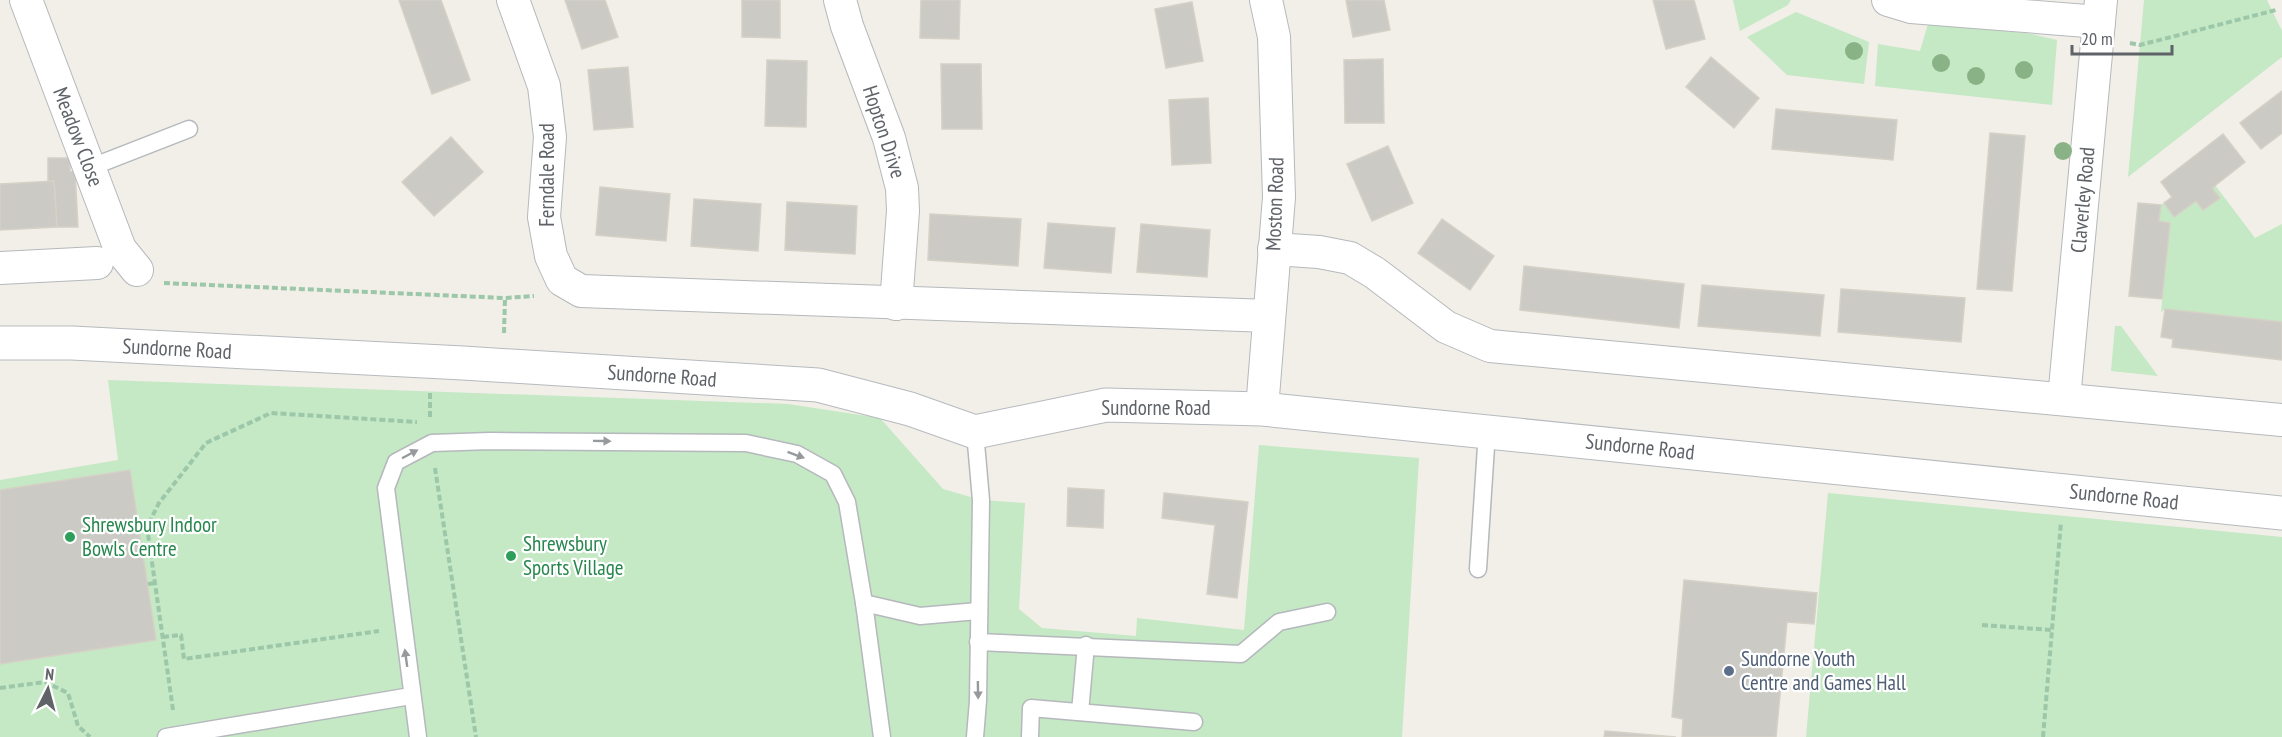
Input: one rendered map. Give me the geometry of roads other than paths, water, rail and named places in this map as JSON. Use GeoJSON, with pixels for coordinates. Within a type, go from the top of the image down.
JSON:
{"type":"FeatureCollection","features":[{"type":"Feature","properties":{"kind":"main road","name":"Sundorne Road"},"geometry":{"type":"LineString","coordinates":[[0,343],[72,343],[463,363],[818,386],[910,409],[975,432],[1107,405],[1262,409],[1487,430],[2282,513]]}},
{"type":"Feature","properties":{"kind":"street","name":"Meadow Close"},"geometry":{"type":"LineString","coordinates":[[26,0],[120,249],[137,270]]}},
{"type":"Feature","properties":{"kind":"street","name":"Ferndale Road"},"geometry":{"type":"LineString","coordinates":[[513,0],[544,87],[550,137],[544,217],[551,256],[562,280],[581,291],[896,304]]}},
{"type":"Feature","properties":{"kind":"street","name":"Hopton Drive"},"geometry":{"type":"LineString","coordinates":[[840,0],[847,26],[889,138],[902,188],[903,211],[896,304]]}},
{"type":"Feature","properties":{"kind":"street","name":"Moston Road"},"geometry":{"type":"LineString","coordinates":[[1262,409],[1279,197],[1275,48],[1266,0]]}},
{"type":"Feature","properties":{"kind":"street"},"geometry":{"type":"LineString","coordinates":[[1888,0],[1911,6],[1938,9],[2100,11]]}},
{"type":"Feature","properties":{"kind":"street","name":"Claverley Road"},"geometry":{"type":"LineString","coordinates":[[2064,399],[2100,11]]}},
{"type":"Feature","properties":{"kind":"street"},"geometry":{"type":"LineString","coordinates":[[1274,249],[1319,252],[1350,258],[1375,273],[1446,327],[1490,346],[2282,420]]}},
{"type":"Feature","properties":{"kind":"street"},"geometry":{"type":"LineString","coordinates":[[0,268],[97,263]]}},
{"type":"Feature","properties":{"kind":"street"},"geometry":{"type":"LineString","coordinates":[[896,304],[1269,316]]}},
{"type":"Feature","properties":{"kind":"lane"},"geometry":{"type":"LineString","coordinates":[[89,168],[189,129]]}},
{"type":"Feature","properties":{"kind":"lane"},"geometry":{"type":"LineString","coordinates":[[1478,569],[1487,430]]}},
{"type":"Feature","properties":{"kind":"lane"},"geometry":{"type":"LineString","coordinates":[[975,432],[981,500],[978,701],[975,737]]}},
{"type":"Feature","properties":{"kind":"lane"},"geometry":{"type":"LineString","coordinates":[[418,737],[405,653],[386,488],[396,462],[432,443],[559,440],[746,442],[797,454],[833,474],[847,502],[864,603],[882,737]]}},
{"type":"Feature","properties":{"kind":"lane"},"geometry":{"type":"LineString","coordinates":[[864,603],[920,616],[978,611]]}},
{"type":"Feature","properties":{"kind":"lane"},"geometry":{"type":"LineString","coordinates":[[978,642],[1086,645],[1241,654],[1278,622],[1327,612]]}},
{"type":"Feature","properties":{"kind":"lane"},"geometry":{"type":"LineString","coordinates":[[1080,712],[1086,645]]}},
{"type":"Feature","properties":{"kind":"lane"},"geometry":{"type":"LineString","coordinates":[[171,736],[411,696]]}},
{"type":"Feature","properties":{"kind":"lane"},"geometry":{"type":"LineString","coordinates":[[1030,737],[1031,708],[1194,722]]}},
{"type":"Feature","properties":{"kind":"place","name":"Shrewsbury Indoor Bowls Centre"},"geometry":{"type":"Point","coordinates":[70,537]}},
{"type":"Feature","properties":{"kind":"place","name":"Shrewsbury Sports Village"},"geometry":{"type":"Point","coordinates":[511,556]}},
{"type":"Feature","properties":{"kind":"place","name":"Sundorne Youth Centre and Games Hall"},"geometry":{"type":"Point","coordinates":[1729,671]}}]}
